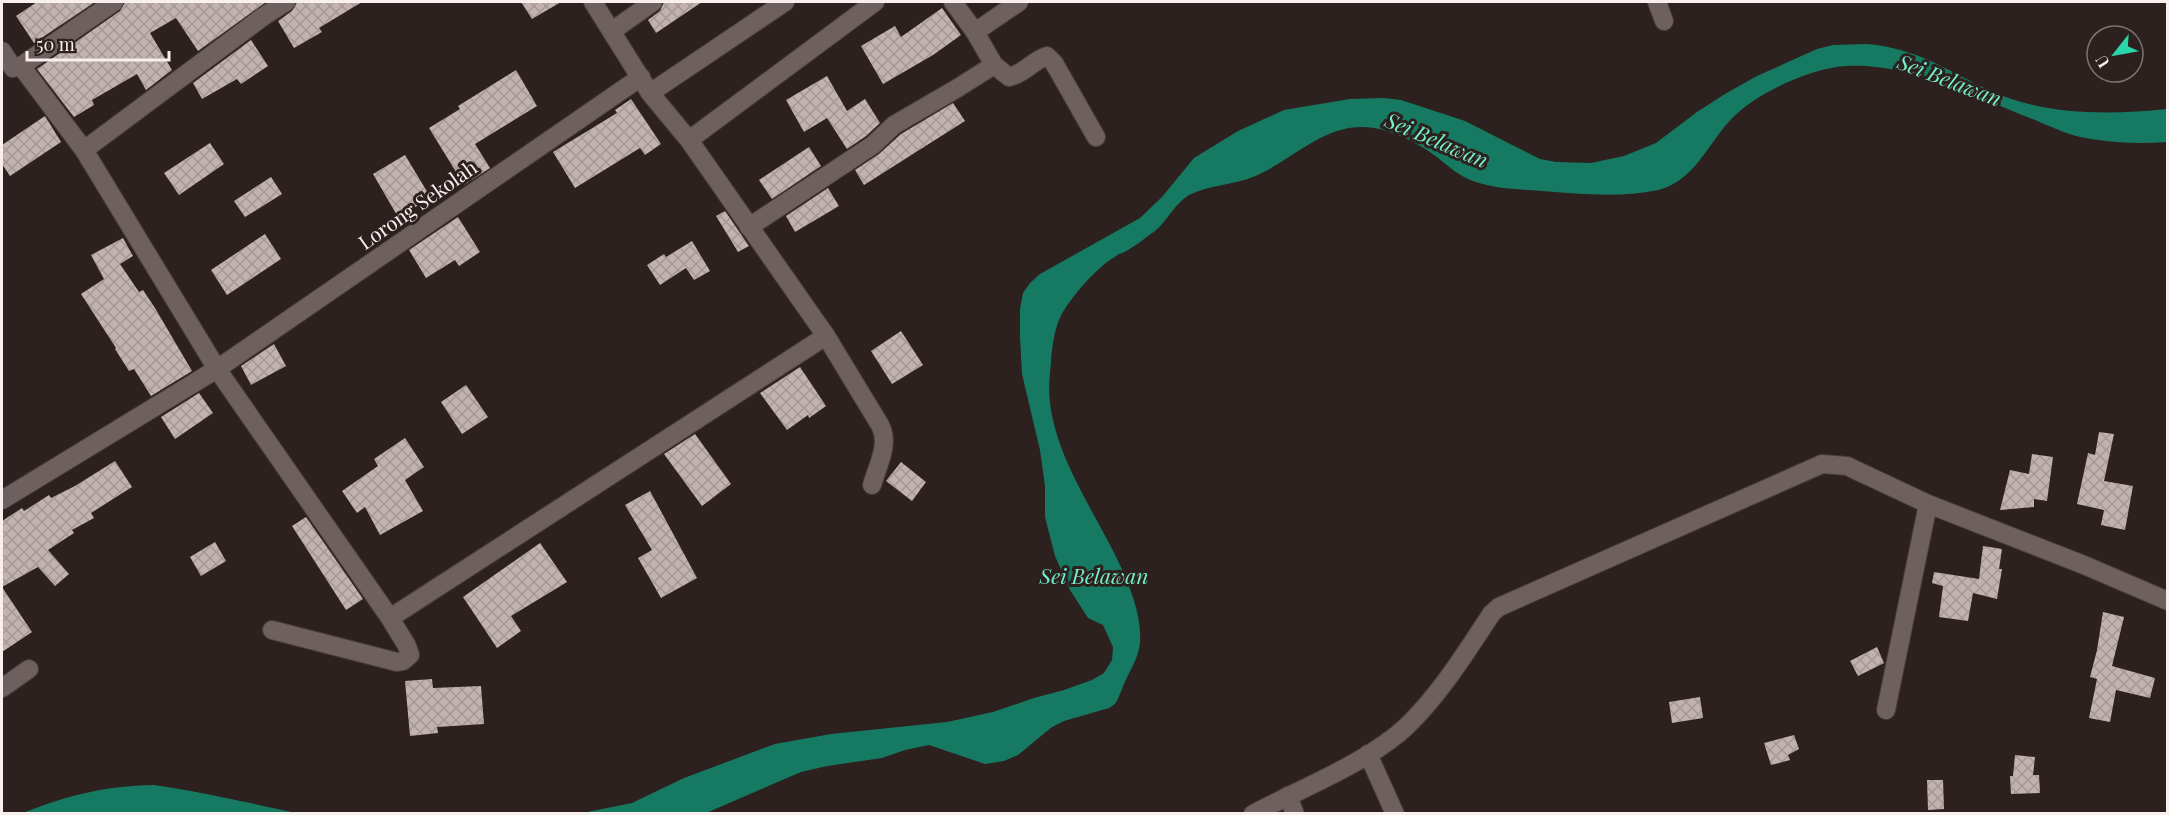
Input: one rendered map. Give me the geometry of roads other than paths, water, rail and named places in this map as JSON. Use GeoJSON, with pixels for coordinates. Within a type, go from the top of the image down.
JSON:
{"type":"FeatureCollection","features":[{"type":"Feature","properties":{"kind":"street"},"geometry":{"type":"LineString","coordinates":[[12,70],[114,2]]}},
{"type":"Feature","properties":{"kind":"street"},"geometry":{"type":"LineString","coordinates":[[84,150],[286,2]]}},
{"type":"Feature","properties":{"kind":"street"},"geometry":{"type":"LineString","coordinates":[[593,2],[650,93],[689,140],[826,336],[885,434],[883,450],[872,484]]}},
{"type":"Feature","properties":{"kind":"street"},"geometry":{"type":"LineString","coordinates":[[612,31],[653,2]]}},
{"type":"Feature","properties":{"kind":"street"},"geometry":{"type":"LineString","coordinates":[[650,93],[785,2]]}},
{"type":"Feature","properties":{"kind":"street"},"geometry":{"type":"LineString","coordinates":[[689,140],[875,2]]}},
{"type":"Feature","properties":{"kind":"street"},"geometry":{"type":"LineString","coordinates":[[953,2],[975,32],[994,65],[1008,77],[1022,74],[1028,66],[1047,56],[1096,137]]}},
{"type":"Feature","properties":{"kind":"street"},"geometry":{"type":"LineString","coordinates":[[975,32],[1019,2]]}},
{"type":"Feature","properties":{"kind":"street"},"geometry":{"type":"LineString","coordinates":[[1657,2],[1664,21]]}},
{"type":"Feature","properties":{"kind":"street"},"geometry":{"type":"LineString","coordinates":[[2,51],[12,70],[84,150],[217,369],[390,618],[410,652],[408,658],[397,662],[272,630]]}},
{"type":"Feature","properties":{"kind":"street"},"geometry":{"type":"LineString","coordinates":[[749,227],[866,151],[894,126],[994,65]]}},
{"type":"Feature","properties":{"kind":"street","name":"Lorong Sekolah"},"geometry":{"type":"LineString","coordinates":[[2,500],[217,369],[641,77]]}},
{"type":"Feature","properties":{"kind":"street"},"geometry":{"type":"LineString","coordinates":[[390,618],[826,336]]}},
{"type":"Feature","properties":{"kind":"street"},"geometry":{"type":"LineString","coordinates":[[1253,813],[1368,754],[1406,727],[1453,672],[1492,613],[1499,607],[1822,464],[1847,466],[1928,504],[2084,565],[2168,601]]}},
{"type":"Feature","properties":{"kind":"street"},"geometry":{"type":"LineString","coordinates":[[1886,710],[1928,504]]}},
{"type":"Feature","properties":{"kind":"street"},"geometry":{"type":"LineString","coordinates":[[2,688],[30,669]]}},
{"type":"Feature","properties":{"kind":"street"},"geometry":{"type":"LineString","coordinates":[[1368,754],[1395,813]]}},
{"type":"Feature","properties":{"kind":"street"},"geometry":{"type":"LineString","coordinates":[[1287,796],[1295,813]]}},
{"type":"Feature","properties":{"kind":"water","name":"Sei Belawan"},"geometry":{"type":"Polygon","coordinates":[[[1867,44],[1902,50],[1991,91],[2034,105],[2100,113],[2167,109],[2167,142],[2122,142],[2076,136],[1964,91],[1916,75],[1869,66],[1834,67],[1820,70],[1762,95],[1730,121],[1684,177],[1672,185],[1643,192],[1614,195],[1495,187],[1463,177],[1421,146],[1390,132],[1357,127],[1325,136],[1253,177],[1189,195],[1175,207],[1155,231],[1106,263],[1090,277],[1068,304],[1057,325],[1049,387],[1054,424],[1060,445],[1078,485],[1123,572],[1139,622],[1140,643],[1137,655],[1115,704],[1052,727],[1018,755],[1004,761],[985,764],[929,745],[882,758],[801,772],[706,813],[582,813],[632,803],[684,778],[775,744],[831,734],[947,722],[993,712],[1064,690],[1104,673],[1112,660],[1113,647],[1103,625],[1088,618],[1070,590],[1055,556],[1045,517],[1045,486],[1040,450],[1022,374],[1020,309],[1023,293],[1040,274],[1140,218],[1162,197],[1194,158],[1238,131],[1284,110],[1350,99],[1384,98],[1401,100],[1465,121],[1540,159],[1591,163],[1624,156],[1656,143],[1725,94],[1755,77],[1817,49],[1833,45],[1867,44]]]}},
{"type":"Feature","properties":{"kind":"water"},"geometry":{"type":"Polygon","coordinates":[[[154,785],[296,813],[23,813],[87,793],[119,787],[154,785]]]}}]}
